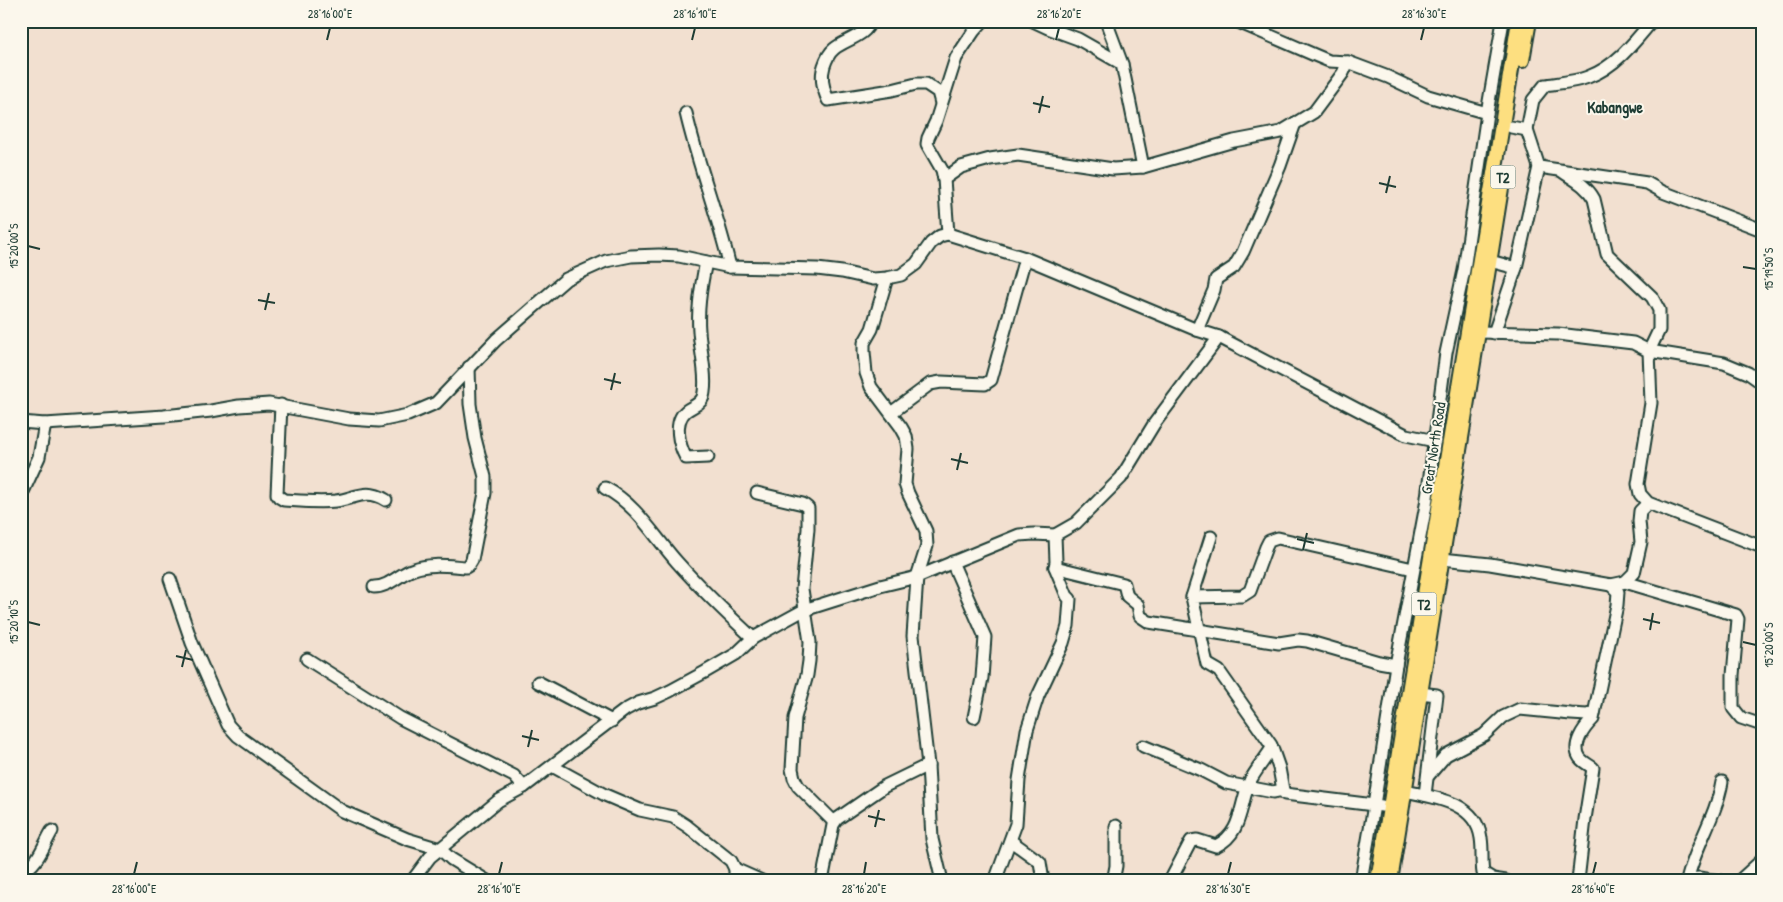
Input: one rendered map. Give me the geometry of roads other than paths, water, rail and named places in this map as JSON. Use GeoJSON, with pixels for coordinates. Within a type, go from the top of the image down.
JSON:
{"type":"FeatureCollection","features":[{"type":"Feature","properties":{"kind":"main road","name":"Great North Road"},"geometry":{"type":"LineString","coordinates":[[1378,881],[1519,21]]}},
{"type":"Feature","properties":{"kind":"main road","name":"Great North Road"},"geometry":{"type":"LineString","coordinates":[[1390,881],[1529,21]]}},
{"type":"Feature","properties":{"kind":"street"},"geometry":{"type":"LineString","coordinates":[[870,21],[865,30],[838,46],[828,56],[822,79],[828,100],[892,90],[916,84],[926,84],[938,92],[941,103]]}},
{"type":"Feature","properties":{"kind":"street"},"geometry":{"type":"LineString","coordinates":[[948,234],[942,170],[927,144],[929,133],[936,121],[959,52],[982,21]]}},
{"type":"Feature","properties":{"kind":"street"},"geometry":{"type":"LineString","coordinates":[[1033,21],[1078,39],[1122,64]]}},
{"type":"Feature","properties":{"kind":"street"},"geometry":{"type":"LineString","coordinates":[[1106,21],[1122,64],[1142,167]]}},
{"type":"Feature","properties":{"kind":"street"},"geometry":{"type":"LineString","coordinates":[[1236,21],[1330,61],[1348,62],[1388,77],[1428,96],[1487,113]]}},
{"type":"Feature","properties":{"kind":"street"},"geometry":{"type":"LineString","coordinates":[[1361,881],[1396,665],[1426,505],[1446,353],[1464,270],[1487,113],[1503,21]]}},
{"type":"Feature","properties":{"kind":"street"},"geometry":{"type":"LineString","coordinates":[[1494,333],[1516,268],[1539,167],[1526,130],[1533,100],[1545,85],[1587,78],[1611,65],[1631,47],[1652,21]]}},
{"type":"Feature","properties":{"kind":"street"},"geometry":{"type":"LineString","coordinates":[[944,179],[960,167],[990,159],[1018,155],[1113,169],[1142,167],[1234,141],[1281,132],[1314,112],[1343,73],[1348,62]]}},
{"type":"Feature","properties":{"kind":"street"},"geometry":{"type":"LineString","coordinates":[[686,113],[696,157],[723,237],[730,268]]}},
{"type":"Feature","properties":{"kind":"street"},"geometry":{"type":"LineString","coordinates":[[1197,330],[1214,290],[1216,279],[1234,267],[1243,252],[1280,166],[1295,123]]}},
{"type":"Feature","properties":{"kind":"street"},"geometry":{"type":"LineString","coordinates":[[1511,127],[1526,130]]}},
{"type":"Feature","properties":{"kind":"street"},"geometry":{"type":"LineString","coordinates":[[1539,167],[1647,183],[1662,192],[1762,230]]}},
{"type":"Feature","properties":{"kind":"street"},"geometry":{"type":"LineString","coordinates":[[1563,172],[1584,186],[1594,199],[1608,256],[1652,297],[1658,310],[1658,330],[1649,351],[1651,402],[1638,484],[1640,494],[1648,503],[1762,547]]}},
{"type":"Feature","properties":{"kind":"street"},"geometry":{"type":"LineString","coordinates":[[21,422],[45,424],[164,416],[268,404],[349,419],[379,421],[408,415],[436,403],[469,367],[550,291],[566,278],[606,261],[631,256],[679,256],[730,268],[816,269],[873,278],[887,278],[901,275],[916,264],[931,243],[940,236],[948,234],[1025,258],[1197,330],[1219,337],[1406,435],[1435,441]]}},
{"type":"Feature","properties":{"kind":"street"},"geometry":{"type":"LineString","coordinates":[[891,413],[930,384],[941,382],[985,384],[991,380],[1025,258]]}},
{"type":"Feature","properties":{"kind":"street"},"geometry":{"type":"LineString","coordinates":[[1490,261],[1516,268]]}},
{"type":"Feature","properties":{"kind":"street"},"geometry":{"type":"LineString","coordinates":[[706,262],[698,319],[703,368],[703,397],[697,405],[684,414],[680,422],[678,435],[686,458],[708,457]]}},
{"type":"Feature","properties":{"kind":"street"},"geometry":{"type":"LineString","coordinates":[[887,278],[872,329],[864,343],[864,352],[866,373],[871,387],[906,436],[908,449],[905,484],[926,531],[927,546],[918,577],[913,636],[928,765],[932,839],[942,881]]}},
{"type":"Feature","properties":{"kind":"street"},"geometry":{"type":"LineString","coordinates":[[1480,332],[1558,334],[1633,344],[1649,351],[1724,363],[1748,373],[1762,383]]}},
{"type":"Feature","properties":{"kind":"street"},"geometry":{"type":"LineString","coordinates":[[412,881],[430,857],[498,801],[524,787],[570,750],[625,710],[638,703],[655,698],[705,672],[736,654],[754,638],[804,610],[862,591],[918,577],[1019,535],[1056,535],[1076,523],[1122,478],[1154,424],[1219,337]]}},
{"type":"Feature","properties":{"kind":"street"},"geometry":{"type":"LineString","coordinates":[[374,587],[388,584],[414,568],[434,566],[466,567],[472,560],[486,492],[485,477],[470,404],[469,367]]}},
{"type":"Feature","properties":{"kind":"street"},"geometry":{"type":"LineString","coordinates":[[281,405],[277,470],[277,494],[279,497],[284,500],[335,501],[370,493],[377,494],[386,500]]}},
{"type":"Feature","properties":{"kind":"street"},"geometry":{"type":"LineString","coordinates":[[21,496],[39,457],[45,424]]}},
{"type":"Feature","properties":{"kind":"street"},"geometry":{"type":"LineString","coordinates":[[605,488],[618,495],[634,510],[677,563],[754,638]]}},
{"type":"Feature","properties":{"kind":"street"},"geometry":{"type":"LineString","coordinates":[[757,493],[803,504],[808,508],[808,529],[802,590],[810,642],[809,661],[794,727],[792,769],[798,786],[834,822]]}},
{"type":"Feature","properties":{"kind":"street"},"geometry":{"type":"LineString","coordinates":[[1625,582],[1634,573],[1641,542],[1640,511],[1648,503]]}},
{"type":"Feature","properties":{"kind":"street"},"geometry":{"type":"LineString","coordinates":[[996,881],[1016,824],[1019,780],[1027,730],[1035,704],[1063,643],[1068,626],[1070,599],[1055,568],[1056,535]]}},
{"type":"Feature","properties":{"kind":"street"},"geometry":{"type":"LineString","coordinates":[[1211,538],[1192,597],[1198,631],[1207,664],[1219,671],[1272,748],[1285,794],[1390,808]]}},
{"type":"Feature","properties":{"kind":"street"},"geometry":{"type":"LineString","coordinates":[[1192,597],[1242,596],[1250,591],[1269,541],[1278,538],[1413,569]]}},
{"type":"Feature","properties":{"kind":"street"},"geometry":{"type":"LineString","coordinates":[[1442,559],[1490,564],[1611,585],[1625,582],[1737,617],[1733,708],[1741,718],[1762,725]]}},
{"type":"Feature","properties":{"kind":"street"},"geometry":{"type":"LineString","coordinates":[[952,562],[985,637],[982,678],[974,717]]}},
{"type":"Feature","properties":{"kind":"street"},"geometry":{"type":"LineString","coordinates":[[1055,568],[1122,583],[1126,588],[1127,596],[1138,605],[1140,616],[1149,622],[1279,643],[1298,640],[1307,641],[1379,662],[1396,665]]}},
{"type":"Feature","properties":{"kind":"street"},"geometry":{"type":"LineString","coordinates":[[170,579],[192,642],[228,725],[238,736],[342,811],[407,838],[440,849],[451,859],[487,881]]}},
{"type":"Feature","properties":{"kind":"street"},"geometry":{"type":"LineString","coordinates":[[1578,881],[1593,768],[1580,759],[1577,751],[1584,727],[1593,719],[1617,605],[1618,592],[1611,585]]}},
{"type":"Feature","properties":{"kind":"street"},"geometry":{"type":"LineString","coordinates":[[307,659],[400,718],[514,776],[524,787]]}},
{"type":"Feature","properties":{"kind":"street"},"geometry":{"type":"LineString","coordinates":[[538,682],[612,720]]}},
{"type":"Feature","properties":{"kind":"street"},"geometry":{"type":"LineString","coordinates":[[1420,694],[1437,695],[1425,796]]}},
{"type":"Feature","properties":{"kind":"street"},"geometry":{"type":"LineString","coordinates":[[1428,776],[1446,755],[1484,735],[1503,717],[1520,709],[1565,714],[1587,715],[1594,713]]}},
{"type":"Feature","properties":{"kind":"street"},"geometry":{"type":"LineString","coordinates":[[1143,746],[1226,783],[1273,792],[1283,790]]}},
{"type":"Feature","properties":{"kind":"street"},"geometry":{"type":"LineString","coordinates":[[1170,881],[1192,841],[1197,840],[1216,846],[1229,837],[1238,824],[1252,777],[1272,748]]}},
{"type":"Feature","properties":{"kind":"street"},"geometry":{"type":"LineString","coordinates":[[822,881],[834,822],[886,786],[928,765]]}},
{"type":"Feature","properties":{"kind":"street"},"geometry":{"type":"LineString","coordinates":[[552,766],[605,795],[640,810],[673,818],[687,826],[726,856],[735,875],[762,881]]}},
{"type":"Feature","properties":{"kind":"street"},"geometry":{"type":"LineString","coordinates":[[1720,881],[1699,878],[1687,880],[1693,858],[1718,802],[1722,782]]}},
{"type":"Feature","properties":{"kind":"street"},"geometry":{"type":"LineString","coordinates":[[1405,791],[1448,801],[1472,817],[1479,827],[1482,839],[1480,881]]}},
{"type":"Feature","properties":{"kind":"street"},"geometry":{"type":"LineString","coordinates":[[1113,881],[1116,866],[1116,826]]}},
{"type":"Feature","properties":{"kind":"street"},"geometry":{"type":"LineString","coordinates":[[21,872],[26,871],[34,864],[52,831]]}},
{"type":"Feature","properties":{"kind":"street"},"geometry":{"type":"LineString","coordinates":[[1011,841],[1040,862],[1043,881]]}},
{"type":"Feature","properties":{"kind":"street"},"geometry":{"type":"LineString","coordinates":[[1740,881],[1762,860]]}},
{"type":"Feature","properties":{"kind":"street"},"geometry":{"type":"LineString","coordinates":[[1482,867],[1483,873],[1487,876],[1506,881]]}},
{"type":"Feature","properties":{"kind":"street"},"geometry":{"type":"LineString","coordinates":[[21,877],[26,881]]}},
{"type":"Feature","properties":{"kind":"street"},"geometry":{"type":"LineString","coordinates":[[1590,881],[1603,881]]}},
{"type":"Feature","properties":{"kind":"district","name":"Kabangwe"},"geometry":{"type":"Point","coordinates":[1615,107]}}]}
